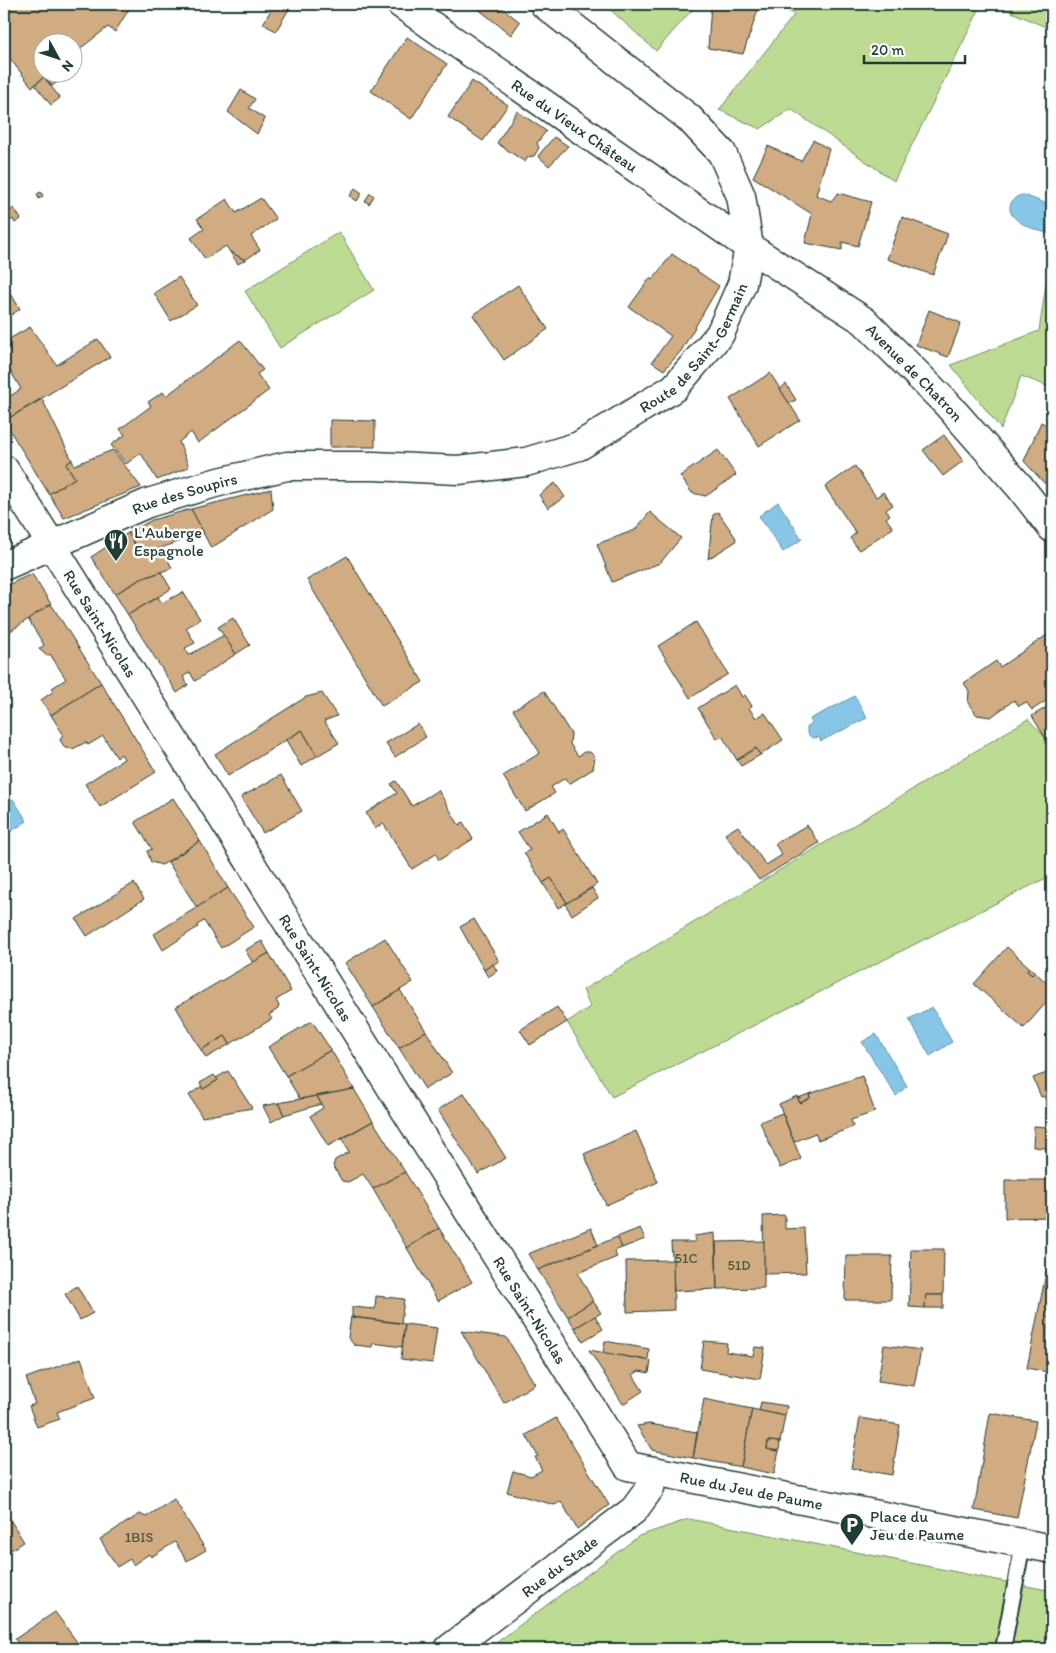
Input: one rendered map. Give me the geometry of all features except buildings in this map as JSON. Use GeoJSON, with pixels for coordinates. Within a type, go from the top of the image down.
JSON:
{"type":"FeatureCollection","features":[{"type":"Feature","properties":{"kind":"street","name":"Rue du Vieux Château"},"geometry":{"type":"LineString","coordinates":[[401,4],[749,247]]}},
{"type":"Feature","properties":{"kind":"street","name":"Route de Saint-Germain"},"geometry":{"type":"LineString","coordinates":[[287,466],[374,466],[458,470],[526,462],[579,446],[674,388],[720,334],[742,284],[749,247],[741,196],[722,153],[689,118],[544,4]]}},
{"type":"Feature","properties":{"kind":"street","name":"Avenue de Chatron"},"geometry":{"type":"LineString","coordinates":[[749,247],[864,321],[947,404],[1020,487],[1052,528]]}},
{"type":"Feature","properties":{"kind":"street","name":"Rue des Soupirs"},"geometry":{"type":"LineString","coordinates":[[4,566],[148,503],[215,483],[287,466]]}},
{"type":"Feature","properties":{"kind":"street","name":"Rue Saint-Nicolas"},"geometry":{"type":"LineString","coordinates":[[4,468],[641,1469]]}},
{"type":"Feature","properties":{"kind":"street","name":"Rue du Jeu de Paume"},"geometry":{"type":"LineString","coordinates":[[641,1469],[1052,1549]]}},
{"type":"Feature","properties":{"kind":"street","name":"Rue du Stade"},"geometry":{"type":"LineString","coordinates":[[449,1649],[634,1510],[650,1488],[641,1469]]}},
{"type":"Feature","properties":{"kind":"lane"},"geometry":{"type":"LineString","coordinates":[[1003,1649],[1023,1543]]}},
{"type":"Feature","properties":{"kind":"green space"},"geometry":{"type":"Polygon","coordinates":[[[604,4],[697,4],[656,51],[604,4]]]}},
{"type":"Feature","properties":{"kind":"green space"},"geometry":{"type":"Polygon","coordinates":[[[779,4],[982,4],[894,181],[791,109],[760,129],[719,110],[794,15],[779,4]]]}},
{"type":"Feature","properties":{"kind":"green space"},"geometry":{"type":"Polygon","coordinates":[[[994,4],[1052,4],[1052,30],[994,4]]]}},
{"type":"Feature","properties":{"kind":"green space"},"geometry":{"type":"Polygon","coordinates":[[[339,232],[374,290],[280,348],[245,291],[339,232]]]}},
{"type":"Feature","properties":{"kind":"green space"},"geometry":{"type":"Polygon","coordinates":[[[1052,259],[1052,388],[1021,376],[1001,429],[951,365],[1039,331],[1052,259]]]}},
{"type":"Feature","properties":{"kind":"green space"},"geometry":{"type":"Polygon","coordinates":[[[1028,719],[1046,738],[1052,736],[1052,875],[612,1097],[567,1022],[590,1007],[583,990],[1028,719]]]}},
{"type":"Feature","properties":{"kind":"green space"},"geometry":{"type":"Polygon","coordinates":[[[689,1519],[1052,1591],[1052,1649],[488,1649],[639,1536],[689,1519]]]}},
{"type":"Feature","properties":{"kind":"water"},"geometry":{"type":"Polygon","coordinates":[[[1024,195],[1052,206],[1052,234],[1024,225],[1012,215],[1011,203],[1016,197],[1024,195]]]}},
{"type":"Feature","properties":{"kind":"water"},"geometry":{"type":"Polygon","coordinates":[[[778,502],[802,539],[783,552],[759,516],[778,502]]]}},
{"type":"Feature","properties":{"kind":"water"},"geometry":{"type":"Polygon","coordinates":[[[855,696],[867,718],[821,741],[819,737],[812,738],[807,733],[807,727],[812,723],[810,719],[855,696]]]}},
{"type":"Feature","properties":{"kind":"water"},"geometry":{"type":"Polygon","coordinates":[[[13,799],[27,821],[4,836],[4,806],[13,799]]]}},
{"type":"Feature","properties":{"kind":"water"},"geometry":{"type":"Polygon","coordinates":[[[932,1007],[952,1042],[930,1056],[909,1019],[932,1007]]]}},
{"type":"Feature","properties":{"kind":"water"},"geometry":{"type":"Polygon","coordinates":[[[876,1034],[907,1086],[896,1096],[862,1042],[876,1034]]]}},
{"type":"Feature","properties":{"kind":"place","name":"L'Auberge Espagnole"},"geometry":{"type":"Point","coordinates":[116,562]}},
{"type":"Feature","properties":{"kind":"place","name":"Place du Jeu de Paume"},"geometry":{"type":"Point","coordinates":[852,1546]}}]}
